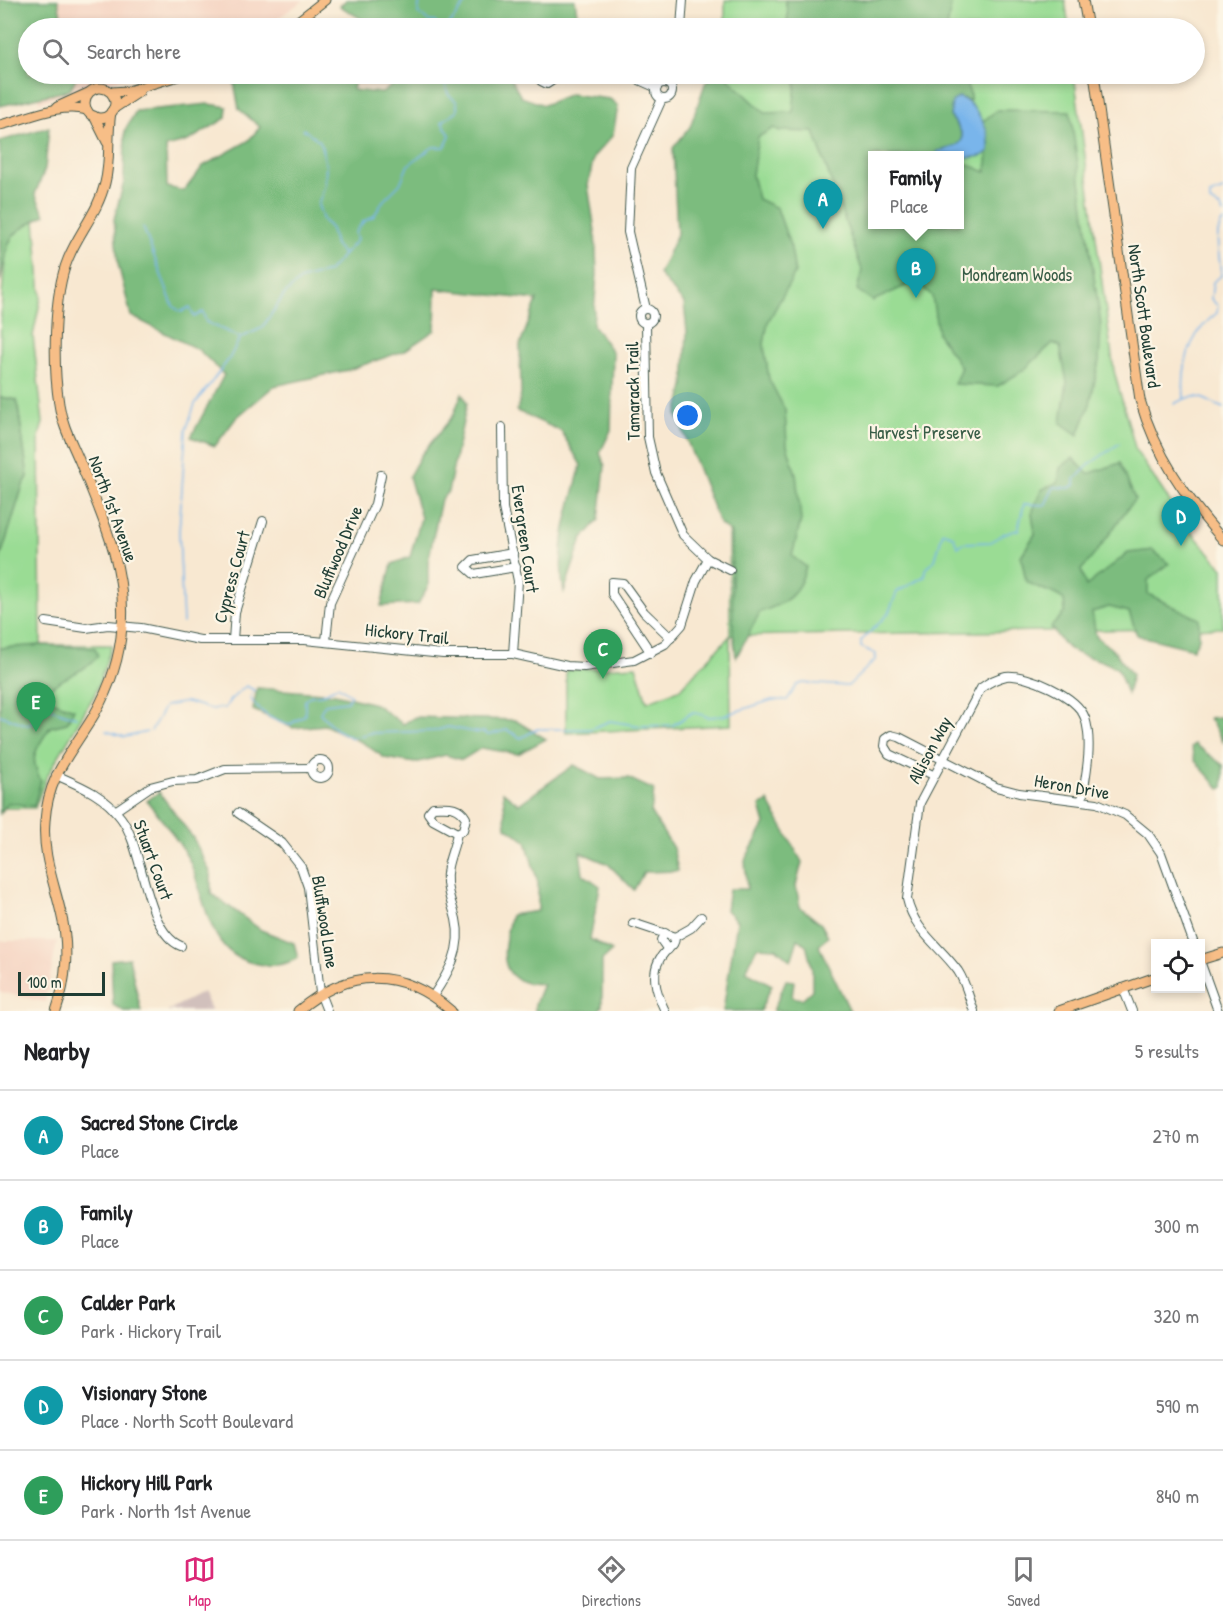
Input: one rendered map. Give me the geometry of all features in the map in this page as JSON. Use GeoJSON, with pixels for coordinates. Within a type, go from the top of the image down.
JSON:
{"type":"FeatureCollection","features":[{"type":"Feature","properties":{"kind":"main road"},"geometry":{"type":"LineString","coordinates":[[302,18],[325,0]]}},
{"type":"Feature","properties":{"kind":"main road"},"geometry":{"type":"LineString","coordinates":[[1083,0],[1086,18]]}},
{"type":"Feature","properties":{"kind":"main road"},"geometry":{"type":"LineString","coordinates":[[50,111],[102,88],[111,92],[151,84]]}},
{"type":"Feature","properties":{"kind":"main road","name":"North Scott Boulevard"},"geometry":{"type":"LineString","coordinates":[[1095,84],[1136,380],[1142,408],[1152,436],[1170,472],[1223,540]]}},
{"type":"Feature","properties":{"kind":"main road"},"geometry":{"type":"LineString","coordinates":[[0,125],[50,111],[75,108],[103,117],[148,85]]}},
{"type":"Feature","properties":{"kind":"main road"},"geometry":{"type":"LineString","coordinates":[[111,92],[115,102],[112,110]]}},
{"type":"Feature","properties":{"kind":"main road"},"geometry":{"type":"LineString","coordinates":[[88,93],[85,101],[90,113],[101,128],[109,153]]}},
{"type":"Feature","properties":{"kind":"main road","name":"North 1st Avenue"},"geometry":{"type":"LineString","coordinates":[[56,1011],[63,984],[66,950],[62,916],[47,864],[44,833],[47,804],[56,776],[104,697],[115,667],[122,627],[122,600],[116,560],[103,518],[64,425],[57,381],[59,288],[68,259],[101,197],[109,153],[112,110]]}},
{"type":"Feature","properties":{"kind":"main road"},"geometry":{"type":"LineString","coordinates":[[1205,959],[1223,953]]}},
{"type":"Feature","properties":{"kind":"main road"},"geometry":{"type":"LineString","coordinates":[[298,1011],[320,993],[349,981],[380,978],[411,985],[433,996],[450,1011]]}},
{"type":"Feature","properties":{"kind":"main road"},"geometry":{"type":"LineString","coordinates":[[1059,1011],[1151,978]]}},
{"type":"Feature","properties":{"kind":"street"},"geometry":{"type":"LineString","coordinates":[[682,18],[683,0]]}},
{"type":"Feature","properties":{"kind":"street"},"geometry":{"type":"LineString","coordinates":[[647,84],[657,88]]}},
{"type":"Feature","properties":{"kind":"street"},"geometry":{"type":"LineString","coordinates":[[660,84],[657,93],[662,99],[672,95],[673,90],[669,84]]}},
{"type":"Feature","properties":{"kind":"street","name":"Tamarack Trail"},"geometry":{"type":"LineString","coordinates":[[662,99],[631,168],[628,232],[646,309],[639,316],[641,322],[646,324],[647,425],[652,460],[679,528],[696,550],[730,570]]}},
{"type":"Feature","properties":{"kind":"street","name":"Evergreen Court"},"geometry":{"type":"LineString","coordinates":[[502,427],[503,508],[516,567],[519,594],[513,654]]}},
{"type":"Feature","properties":{"kind":"street","name":"Bluffwood Drive"},"geometry":{"type":"LineString","coordinates":[[326,641],[330,603],[375,504],[381,475]]}},
{"type":"Feature","properties":{"kind":"street","name":"Cypress Court"},"geometry":{"type":"LineString","coordinates":[[233,640],[235,612],[263,521]]}},
{"type":"Feature","properties":{"kind":"street"},"geometry":{"type":"LineString","coordinates":[[513,553],[473,560],[466,567],[474,574],[516,567]]}},
{"type":"Feature","properties":{"kind":"street","name":"Hickory Trail"},"geometry":{"type":"LineString","coordinates":[[46,622],[86,628],[122,627],[190,639],[326,641],[443,654],[513,654],[575,667],[634,660],[651,653],[671,638],[686,616],[696,581],[708,559]]}},
{"type":"Feature","properties":{"kind":"street"},"geometry":{"type":"LineString","coordinates":[[651,653],[612,594],[612,582],[623,583],[644,612],[671,638]]}},
{"type":"Feature","properties":{"kind":"street","name":"Allison Way"},"geometry":{"type":"LineString","coordinates":[[974,1011],[958,971],[920,929],[909,910],[907,899],[920,804],[933,775],[981,688],[1001,678],[1022,678],[1069,698],[1079,707],[1084,717],[1088,755],[1082,801]]}},
{"type":"Feature","properties":{"kind":"street","name":"Heron Drive"},"geometry":{"type":"LineString","coordinates":[[933,775],[889,754],[884,746],[885,739],[895,735],[1006,790],[1082,801],[1125,815],[1155,843],[1168,869],[1192,939]]}},
{"type":"Feature","properties":{"kind":"street"},"geometry":{"type":"LineString","coordinates":[[115,811],[150,787],[173,781],[197,780],[225,769],[243,766],[312,768]]}},
{"type":"Feature","properties":{"kind":"street","name":"Stuart Court"},"geometry":{"type":"LineString","coordinates":[[56,776],[90,790],[115,811],[132,837],[161,924],[172,941],[181,946]]}},
{"type":"Feature","properties":{"kind":"street"},"geometry":{"type":"LineString","coordinates":[[433,996],[451,968],[457,948],[457,928],[447,883],[448,861],[457,833],[464,830],[466,824],[460,810],[450,806],[430,808],[428,813],[433,820],[457,833]]}},
{"type":"Feature","properties":{"kind":"street","name":"Bluffwood Lane"},"geometry":{"type":"LineString","coordinates":[[238,813],[282,843],[301,867],[308,887],[320,993],[327,1011]]}},
{"type":"Feature","properties":{"kind":"street"},"geometry":{"type":"LineString","coordinates":[[633,922],[675,937],[691,928],[701,917]]}},
{"type":"Feature","properties":{"kind":"street"},"geometry":{"type":"LineString","coordinates":[[664,933],[661,940],[668,950]]}},
{"type":"Feature","properties":{"kind":"street"},"geometry":{"type":"LineString","coordinates":[[665,1011],[656,990],[655,975],[659,961],[674,944],[675,937]]}},
{"type":"Feature","properties":{"kind":"street"},"geometry":{"type":"LineString","coordinates":[[1205,975],[1218,1011]]}},
{"type":"Feature","properties":{"kind":"street"},"geometry":{"type":"LineString","coordinates":[[1123,988],[1132,1011]]}},
{"type":"Feature","properties":{"kind":"shaded area"},"geometry":{"type":"Polygon","coordinates":[[[40,0],[304,0],[278,18],[39,18],[40,0]]]}},
{"type":"Feature","properties":{"kind":"shaded area"},"geometry":{"type":"Polygon","coordinates":[[[39,84],[102,84],[39,102],[39,84]]]}},
{"type":"Feature","properties":{"kind":"shaded area"},"geometry":{"type":"Polygon","coordinates":[[[0,941],[57,941],[45,1002],[0,992],[0,941]]]}},
{"type":"Feature","properties":{"kind":"shaded area"},"geometry":{"type":"Polygon","coordinates":[[[203,992],[212,1011],[167,1011],[203,992]]]}},
{"type":"Feature","properties":{"kind":"green space"},"geometry":{"type":"Polygon","coordinates":[[[0,0],[58,0],[61,16],[84,17],[18,18],[18,84],[73,84],[70,90],[0,106],[0,0]]]}},
{"type":"Feature","properties":{"kind":"green space"},"geometry":{"type":"Polygon","coordinates":[[[346,0],[575,0],[578,18],[360,18],[340,6],[346,0]]]}},
{"type":"Feature","properties":{"kind":"green space"},"geometry":{"type":"Polygon","coordinates":[[[725,0],[1065,0],[1068,18],[725,18],[725,0]]]}},
{"type":"Feature","properties":{"kind":"green space"},"geometry":{"type":"Polygon","coordinates":[[[785,0],[952,0],[949,18],[788,18],[785,0]]]}},
{"type":"Feature","properties":{"kind":"green space"},"geometry":{"type":"Polygon","coordinates":[[[234,84],[354,84],[353,90],[382,93],[394,84],[514,84],[521,97],[544,105],[570,94],[610,99],[618,106],[613,135],[594,156],[588,185],[595,231],[597,274],[593,325],[613,353],[611,430],[600,453],[605,466],[599,520],[582,539],[564,592],[561,560],[565,528],[581,465],[561,431],[517,411],[521,394],[520,345],[537,300],[436,289],[435,330],[404,351],[348,370],[274,386],[236,418],[215,446],[191,437],[224,375],[199,350],[131,316],[118,264],[114,219],[124,182],[125,130],[136,111],[209,104],[227,107],[226,118],[188,141],[166,147],[167,187],[184,191],[203,166],[248,141],[260,127],[239,109],[234,84]]]}},
{"type":"Feature","properties":{"kind":"green space","name":"Mondream Woods"},"geometry":{"type":"Polygon","coordinates":[[[705,84],[734,84],[765,113],[793,112],[796,84],[966,84],[970,93],[970,101],[959,97],[950,116],[962,135],[960,144],[938,151],[868,151],[868,229],[964,229],[964,163],[986,172],[989,144],[982,122],[997,110],[1070,111],[1101,325],[1099,361],[1090,404],[1078,435],[1061,423],[1067,382],[1060,346],[1053,343],[1024,370],[998,386],[954,384],[961,367],[938,334],[932,296],[916,281],[873,301],[857,290],[862,270],[814,132],[780,131],[774,128],[758,137],[752,175],[758,199],[777,208],[791,248],[795,273],[768,322],[764,344],[769,379],[785,410],[787,445],[796,474],[801,520],[792,556],[806,567],[799,585],[790,597],[760,612],[736,658],[733,631],[731,533],[719,523],[677,415],[684,386],[687,332],[684,303],[659,274],[677,234],[673,148],[690,127],[705,84]]]}},
{"type":"Feature","properties":{"kind":"green space","name":"Harvest Preserve"},"geometry":{"type":"Polygon","coordinates":[[[725,84],[1075,84],[1114,371],[1136,451],[1187,527],[1223,568],[1223,628],[730,636],[725,84]]]}},
{"type":"Feature","properties":{"kind":"green space"},"geometry":{"type":"Polygon","coordinates":[[[49,127],[45,169],[35,194],[45,215],[22,228],[11,240],[0,281],[0,141],[49,127]]]}},
{"type":"Feature","properties":{"kind":"green space"},"geometry":{"type":"Polygon","coordinates":[[[35,220],[41,297],[33,336],[43,423],[39,436],[41,645],[112,645],[95,694],[46,778],[35,808],[0,808],[0,559],[23,485],[28,477],[17,400],[0,397],[2,298],[5,260],[10,239],[16,232],[35,220]]]}},
{"type":"Feature","properties":{"kind":"green space"},"geometry":{"type":"Polygon","coordinates":[[[462,393],[467,403],[448,492],[441,499],[428,562],[428,586],[418,604],[381,606],[392,564],[410,557],[421,518],[409,476],[421,455],[453,416],[462,393]]]}},
{"type":"Feature","properties":{"kind":"green space"},"geometry":{"type":"Polygon","coordinates":[[[0,397],[17,400],[28,477],[23,485],[0,559],[0,397]]]}},
{"type":"Feature","properties":{"kind":"green space"},"geometry":{"type":"Polygon","coordinates":[[[1073,458],[1088,474],[1120,463],[1135,499],[1081,570],[1086,586],[1128,553],[1153,550],[1169,564],[1148,580],[1148,594],[1199,619],[1199,638],[1193,649],[1137,635],[1129,612],[1109,607],[1092,612],[1096,636],[1115,652],[1132,675],[1127,694],[1118,669],[1074,652],[1059,639],[1051,627],[1065,612],[1064,600],[1026,581],[1021,556],[1035,534],[1032,513],[1041,490],[1058,482],[1060,468],[1073,458]]]}},
{"type":"Feature","properties":{"kind":"green space"},"geometry":{"type":"Polygon","coordinates":[[[730,636],[731,725],[566,733],[566,670],[636,666],[647,702],[680,689],[730,636]]]}},
{"type":"Feature","properties":{"kind":"green space"},"geometry":{"type":"Polygon","coordinates":[[[41,645],[95,648],[98,656],[86,667],[48,690],[49,700],[74,709],[67,723],[50,727],[35,753],[35,765],[41,781],[34,806],[8,803],[0,814],[0,648],[41,645]]]}},
{"type":"Feature","properties":{"kind":"green space"},"geometry":{"type":"Polygon","coordinates":[[[257,688],[335,694],[375,704],[403,724],[415,717],[515,720],[546,739],[518,754],[481,748],[462,760],[446,755],[415,763],[385,758],[363,743],[325,725],[293,728],[253,710],[257,688]]]}},
{"type":"Feature","properties":{"kind":"green space"},"geometry":{"type":"Polygon","coordinates":[[[1220,717],[1223,720],[1223,742],[1209,718],[1220,717]]]}},
{"type":"Feature","properties":{"kind":"green space"},"geometry":{"type":"Polygon","coordinates":[[[1194,744],[1223,765],[1223,788],[1220,789],[1195,761],[1191,747],[1194,744]]]}},
{"type":"Feature","properties":{"kind":"green space"},"geometry":{"type":"Polygon","coordinates":[[[574,765],[600,779],[628,778],[654,790],[651,813],[673,848],[678,871],[644,872],[634,890],[608,864],[580,852],[583,874],[600,886],[590,939],[612,951],[602,960],[602,1006],[598,1011],[535,1011],[535,1004],[543,984],[526,983],[515,977],[505,962],[505,943],[511,915],[538,911],[538,883],[526,841],[506,827],[503,792],[519,804],[574,765]]]}},
{"type":"Feature","properties":{"kind":"green space"},"geometry":{"type":"Polygon","coordinates":[[[159,792],[193,838],[211,874],[211,893],[261,930],[294,943],[298,958],[282,964],[259,964],[237,957],[225,947],[209,919],[188,858],[147,801],[159,792]]]}},
{"type":"Feature","properties":{"kind":"green space"},"geometry":{"type":"Polygon","coordinates":[[[768,801],[802,862],[796,886],[800,907],[821,924],[828,936],[819,946],[850,1011],[773,1011],[786,980],[794,981],[792,997],[802,999],[812,990],[812,968],[806,945],[798,939],[791,961],[776,948],[757,947],[746,971],[772,985],[760,1011],[723,1011],[737,921],[726,910],[729,889],[747,889],[745,860],[765,824],[760,806],[768,801]]]}},
{"type":"Feature","properties":{"kind":"green space"},"geometry":{"type":"Polygon","coordinates":[[[129,958],[141,1011],[124,1011],[113,1005],[111,960],[129,958]]]}},
{"type":"Feature","properties":{"kind":"water"},"geometry":{"type":"Polygon","coordinates":[[[959,97],[972,106],[982,119],[988,135],[989,151],[982,156],[964,158],[964,151],[937,151],[954,147],[962,140],[960,130],[950,116],[952,102],[959,97]]]}},
{"type":"Feature","properties":{"kind":"waterway"},"geometry":{"type":"LineString","coordinates":[[420,0],[418,13],[424,18]]}},
{"type":"Feature","properties":{"kind":"waterway"},"geometry":{"type":"LineString","coordinates":[[454,18],[468,0]]}},
{"type":"Feature","properties":{"kind":"waterway"},"geometry":{"type":"LineString","coordinates":[[183,623],[179,532],[186,430],[195,404],[229,359],[240,338],[262,328],[284,295],[300,280],[328,272],[357,240],[355,233],[363,222],[374,216],[383,201],[400,184],[408,165],[433,147],[445,147],[450,135],[442,122],[457,111],[457,102],[448,94],[445,84]]}},
{"type":"Feature","properties":{"kind":"waterway"},"geometry":{"type":"LineString","coordinates":[[303,129],[320,141],[326,165],[325,185],[318,205],[323,220],[331,229],[335,245],[343,254]]}},
{"type":"Feature","properties":{"kind":"waterway"},"geometry":{"type":"LineString","coordinates":[[1223,190],[1210,195],[1210,202],[1221,208],[1223,214]]}},
{"type":"Feature","properties":{"kind":"waterway"},"geometry":{"type":"LineString","coordinates":[[1184,398],[1184,373],[1193,340],[1207,321],[1217,313],[1218,306],[1211,299],[1213,282],[1221,276],[1218,234],[1223,221]]}},
{"type":"Feature","properties":{"kind":"waterway"},"geometry":{"type":"LineString","coordinates":[[143,227],[173,306],[181,312],[190,307],[194,317],[203,312],[206,322],[239,337]]}},
{"type":"Feature","properties":{"kind":"waterway"},"geometry":{"type":"LineString","coordinates":[[1174,404],[1189,397],[1200,397],[1223,408]]}},
{"type":"Feature","properties":{"kind":"waterway"},"geometry":{"type":"LineString","coordinates":[[151,731],[165,706],[187,702],[211,709],[225,708],[230,700],[246,686],[254,690],[250,698],[262,712],[272,719],[289,725],[305,715],[305,700],[310,696],[321,695],[338,686],[351,695],[347,701],[325,704],[320,713],[335,729],[352,738],[370,733],[434,731],[448,727],[484,732],[488,735],[507,730],[521,738],[537,729],[590,729],[610,721],[641,726],[673,725],[693,712],[708,717],[722,716],[772,700],[787,700],[797,685],[803,683],[848,686],[875,660],[876,654],[861,647],[861,641],[888,614],[897,592],[925,576],[925,569],[935,560],[943,532],[953,536],[958,547],[963,543],[991,542],[1003,534],[1018,530],[1024,504],[1045,505],[1054,487],[1069,488],[1075,485],[1075,479],[1091,463],[1120,443]]}},
{"type":"Feature","properties":{"kind":"waterway"},"geometry":{"type":"LineString","coordinates":[[0,715],[28,725],[48,708],[76,717]]}},
{"type":"Feature","properties":{"kind":"waterway"},"geometry":{"type":"LineString","coordinates":[[106,731],[125,737],[147,732]]}},
{"type":"Feature","properties":{"kind":"place","name":"Sacred Stone Circle"},"geometry":{"type":"Point","coordinates":[823,229]}},
{"type":"Feature","properties":{"kind":"place","name":"Family"},"geometry":{"type":"Point","coordinates":[916,298]}},
{"type":"Feature","properties":{"kind":"place","name":"Visionary Stone"},"geometry":{"type":"Point","coordinates":[1181,546]}},
{"type":"Feature","properties":{"kind":"place","name":"Calder Park"},"geometry":{"type":"Point","coordinates":[603,679]}},
{"type":"Feature","properties":{"kind":"place","name":"Hickory Hill Park"},"geometry":{"type":"Point","coordinates":[36,732]}}]}
